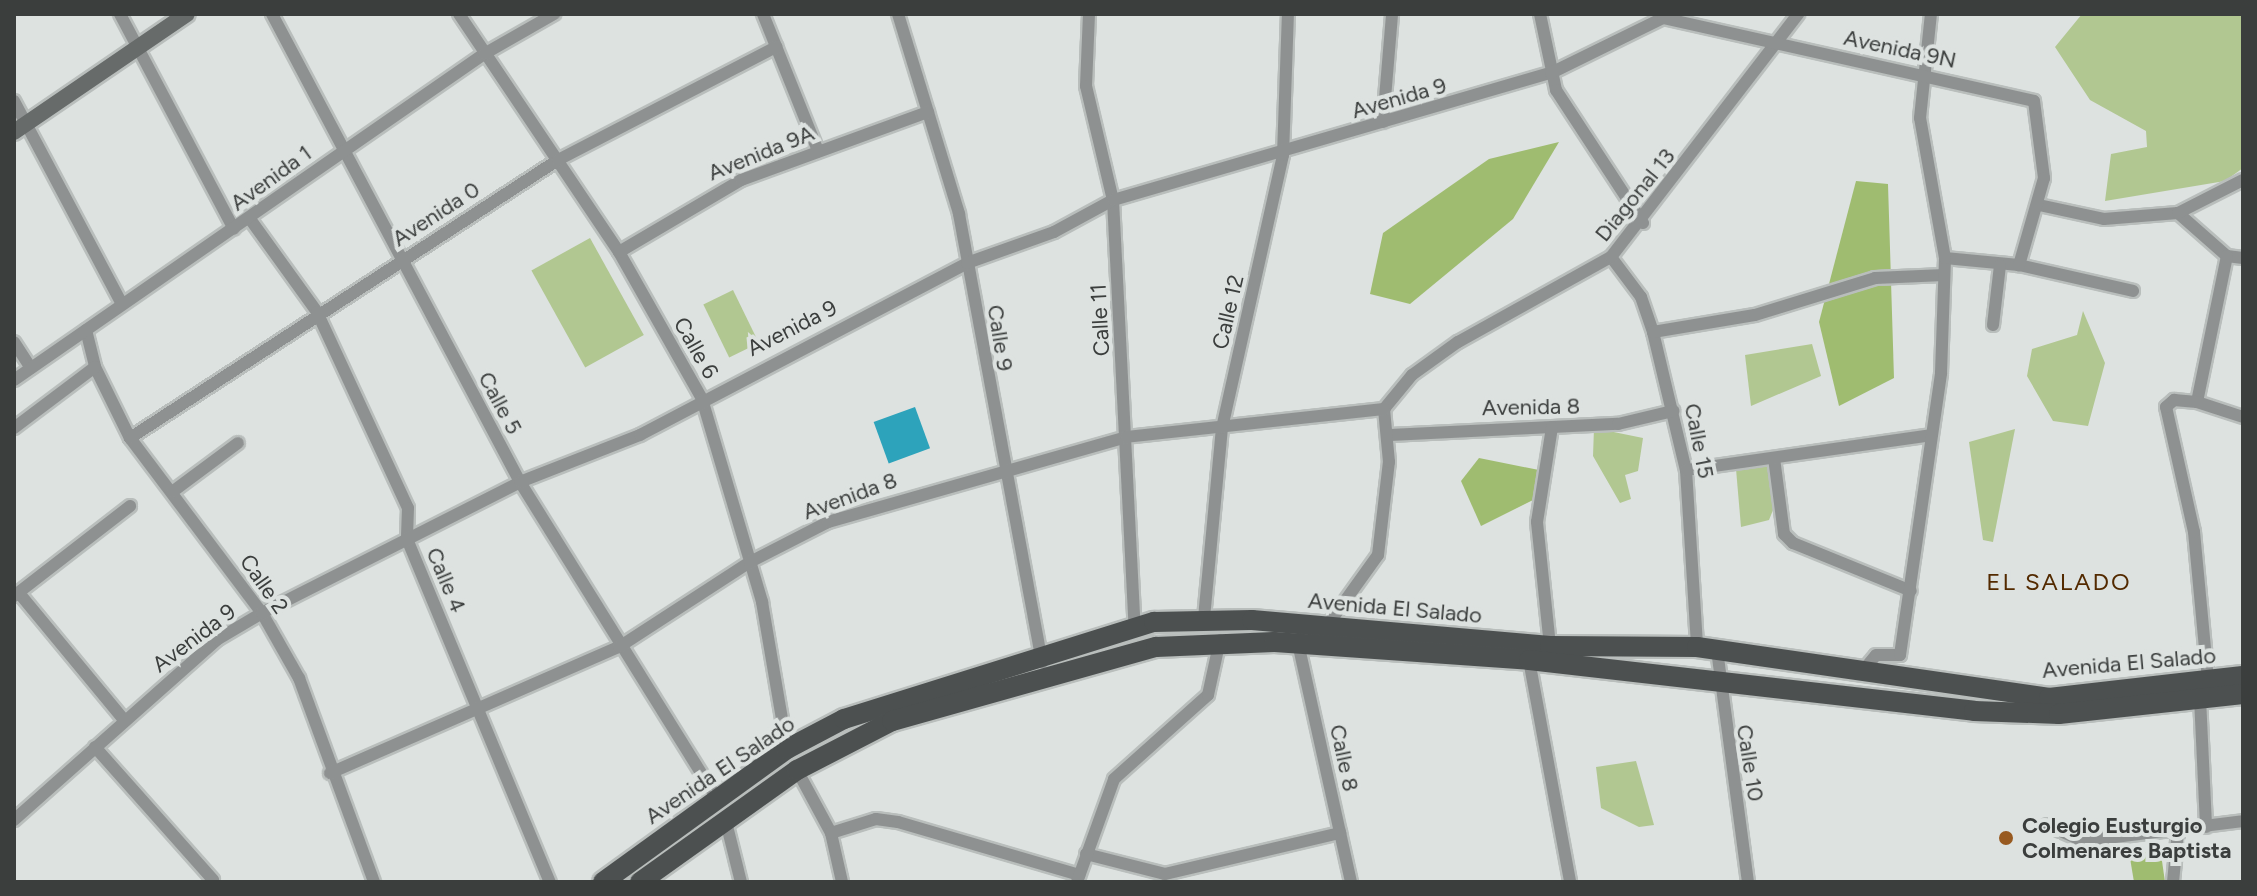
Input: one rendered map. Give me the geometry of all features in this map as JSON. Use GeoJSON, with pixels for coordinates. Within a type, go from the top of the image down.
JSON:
{"type":"FeatureCollection","features":[{"type":"Feature","properties":{"kind":"main road","name":"Avenida El Salado"},"geometry":{"type":"LineString","coordinates":[[640,882],[725,818],[797,770],[892,721],[1135,627],[1204,618],[1550,646],[1707,649],[2049,698],[2204,689],[2243,694]]}},
{"type":"Feature","properties":{"kind":"main road","name":"Avenida El Salado"},"geometry":{"type":"LineString","coordinates":[[603,882],[716,797],[787,749],[888,700],[1042,664],[1220,640],[1529,660],[1716,679],[1974,711],[2059,714],[2204,689],[2243,676]]}},
{"type":"Feature","properties":{"kind":"street"},"geometry":{"type":"LineString","coordinates":[[120,14],[234,229]]}},
{"type":"Feature","properties":{"kind":"street"},"geometry":{"type":"LineString","coordinates":[[20,128],[187,14]]}},
{"type":"Feature","properties":{"kind":"street","name":"Calle 5"},"geometry":{"type":"LineString","coordinates":[[272,14],[520,482],[619,647],[716,797]]}},
{"type":"Feature","properties":{"kind":"street","name":"Calle 6"},"geometry":{"type":"LineString","coordinates":[[459,14],[619,252],[702,399],[750,562],[787,749]]}},
{"type":"Feature","properties":{"kind":"street","name":"Avenida 1"},"geometry":{"type":"LineString","coordinates":[[14,380],[484,54],[554,14]]}},
{"type":"Feature","properties":{"kind":"street"},"geometry":{"type":"LineString","coordinates":[[763,14],[818,151]]}},
{"type":"Feature","properties":{"kind":"street","name":"Calle 9"},"geometry":{"type":"LineString","coordinates":[[898,14],[928,112],[967,263],[1001,467],[1042,664]]}},
{"type":"Feature","properties":{"kind":"street","name":"Calle 11"},"geometry":{"type":"LineString","coordinates":[[1089,14],[1086,86],[1113,200],[1135,627]]}},
{"type":"Feature","properties":{"kind":"street","name":"Calle 12"},"geometry":{"type":"LineString","coordinates":[[1204,618],[1222,428],[1283,155],[1288,14]]}},
{"type":"Feature","properties":{"kind":"street"},"geometry":{"type":"LineString","coordinates":[[1383,122],[1392,14]]}},
{"type":"Feature","properties":{"kind":"street"},"geometry":{"type":"LineString","coordinates":[[1540,14],[1551,73],[1643,223]]}},
{"type":"Feature","properties":{"kind":"street","name":"Diagonal 13"},"geometry":{"type":"LineString","coordinates":[[1384,409],[1412,375],[1458,342],[1611,257],[1643,223],[1798,14]]}},
{"type":"Feature","properties":{"kind":"street"},"geometry":{"type":"LineString","coordinates":[[1861,673],[1876,655],[1900,655],[1932,435],[1945,258],[1920,118],[1922,74],[1931,14]]}},
{"type":"Feature","properties":{"kind":"street","name":"Avenida 9"},"geometry":{"type":"LineString","coordinates":[[15,818],[218,639],[262,613],[520,482],[640,435],[702,399],[967,263],[1054,232],[1113,200],[1283,155],[1551,73],[1663,18]]}},
{"type":"Feature","properties":{"kind":"street","name":"Avenida 9N"},"geometry":{"type":"LineString","coordinates":[[1663,18],[2034,101],[2044,178],[2039,205]]}},
{"type":"Feature","properties":{"kind":"street","name":"Avenida 0"},"geometry":{"type":"LineString","coordinates":[[130,438],[317,312],[558,160],[776,47]]}},
{"type":"Feature","properties":{"kind":"street"},"geometry":{"type":"LineString","coordinates":[[14,101],[20,128],[122,304]]}},
{"type":"Feature","properties":{"kind":"street","name":"Avenida 9A"},"geometry":{"type":"LineString","coordinates":[[619,252],[713,193],[928,112]]}},
{"type":"Feature","properties":{"kind":"street"},"geometry":{"type":"LineString","coordinates":[[2019,265],[2039,205],[2104,219],[2178,213],[2243,180]]}},
{"type":"Feature","properties":{"kind":"street"},"geometry":{"type":"LineString","coordinates":[[2178,213],[2227,256],[2243,258]]}},
{"type":"Feature","properties":{"kind":"street","name":"Calle 4"},"geometry":{"type":"LineString","coordinates":[[250,219],[317,312],[408,508],[407,539],[550,882]]}},
{"type":"Feature","properties":{"kind":"street"},"geometry":{"type":"LineString","coordinates":[[2197,402],[2227,256]]}},
{"type":"Feature","properties":{"kind":"street","name":"Calle 15"},"geometry":{"type":"LineString","coordinates":[[1611,257],[1641,297],[1673,411],[1686,470],[1707,649]]}},
{"type":"Feature","properties":{"kind":"street"},"geometry":{"type":"LineString","coordinates":[[1945,258],[2019,265],[2133,291]]}},
{"type":"Feature","properties":{"kind":"street"},"geometry":{"type":"LineString","coordinates":[[1993,325],[2000,265]]}},
{"type":"Feature","properties":{"kind":"street"},"geometry":{"type":"LineString","coordinates":[[1653,332],[1755,315],[1875,278],[1944,275]]}},
{"type":"Feature","properties":{"kind":"street","name":"Calle 2"},"geometry":{"type":"LineString","coordinates":[[86,330],[95,367],[130,438],[262,613],[299,678],[330,773],[374,882]]}},
{"type":"Feature","properties":{"kind":"street"},"geometry":{"type":"LineString","coordinates":[[14,342],[31,368]]}},
{"type":"Feature","properties":{"kind":"street"},"geometry":{"type":"LineString","coordinates":[[14,428],[95,367]]}},
{"type":"Feature","properties":{"kind":"street"},"geometry":{"type":"LineString","coordinates":[[2206,827],[2204,689],[2194,532],[2166,407],[2174,400],[2197,402],[2243,417]]}},
{"type":"Feature","properties":{"kind":"street"},"geometry":{"type":"LineString","coordinates":[[1327,626],[1378,555],[1390,435],[1384,409]]}},
{"type":"Feature","properties":{"kind":"street","name":"Avenida 8"},"geometry":{"type":"LineString","coordinates":[[330,773],[619,647],[750,562],[828,522],[1001,467],[1126,437],[1384,409]]}},
{"type":"Feature","properties":{"kind":"street","name":"Avenida 8"},"geometry":{"type":"LineString","coordinates":[[1390,435],[1618,424],[1673,411]]}},
{"type":"Feature","properties":{"kind":"street"},"geometry":{"type":"LineString","coordinates":[[1550,646],[1537,522],[1552,427]]}},
{"type":"Feature","properties":{"kind":"street"},"geometry":{"type":"LineString","coordinates":[[1686,470],[1932,435]]}},
{"type":"Feature","properties":{"kind":"street"},"geometry":{"type":"LineString","coordinates":[[172,492],[238,443]]}},
{"type":"Feature","properties":{"kind":"street"},"geometry":{"type":"LineString","coordinates":[[1774,458],[1784,534],[1793,543],[1911,591]]}},
{"type":"Feature","properties":{"kind":"street"},"geometry":{"type":"LineString","coordinates":[[124,720],[17,595],[130,506]]}},
{"type":"Feature","properties":{"kind":"street"},"geometry":{"type":"LineString","coordinates":[[831,833],[876,819],[898,822],[1078,879],[1114,779],[1208,695],[1220,640]]}},
{"type":"Feature","properties":{"kind":"street","name":"Calle 8"},"geometry":{"type":"LineString","coordinates":[[1298,643],[1351,882]]}},
{"type":"Feature","properties":{"kind":"street","name":"Calle 10"},"geometry":{"type":"LineString","coordinates":[[1707,649],[1716,679],[1748,882]]}},
{"type":"Feature","properties":{"kind":"street"},"geometry":{"type":"LineString","coordinates":[[1529,660],[1570,882]]}},
{"type":"Feature","properties":{"kind":"street"},"geometry":{"type":"LineString","coordinates":[[95,747],[213,880]]}},
{"type":"Feature","properties":{"kind":"street"},"geometry":{"type":"LineString","coordinates":[[797,770],[831,833],[842,882]]}},
{"type":"Feature","properties":{"kind":"street"},"geometry":{"type":"LineString","coordinates":[[725,818],[741,882]]}},
{"type":"Feature","properties":{"kind":"street"},"geometry":{"type":"LineString","coordinates":[[2047,825],[2083,841],[2243,821]]}},
{"type":"Feature","properties":{"kind":"street"},"geometry":{"type":"LineString","coordinates":[[2173,882],[2178,831]]}},
{"type":"Feature","properties":{"kind":"street"},"geometry":{"type":"LineString","coordinates":[[1086,854],[1166,878],[1340,833]]}},
{"type":"Feature","properties":{"kind":"green space"},"geometry":{"type":"Polygon","coordinates":[[[2082,14],[2243,14],[2243,168],[2225,181],[2105,201],[2111,154],[2147,147],[2146,131],[2090,100],[2055,47],[2082,14]]]}},
{"type":"Feature","properties":{"kind":"green space"},"geometry":{"type":"Polygon","coordinates":[[[1559,142],[1513,219],[1410,304],[1370,294],[1383,233],[1489,159],[1559,142]]]}},
{"type":"Feature","properties":{"kind":"green space"},"geometry":{"type":"Polygon","coordinates":[[[1856,181],[1888,184],[1894,378],[1839,406],[1819,322],[1856,181]]]}},
{"type":"Feature","properties":{"kind":"green space"},"geometry":{"type":"Polygon","coordinates":[[[590,238],[644,335],[585,368],[531,270],[590,238]]]}},
{"type":"Feature","properties":{"kind":"green space"},"geometry":{"type":"Polygon","coordinates":[[[733,290],[759,343],[729,357],[703,304],[733,290]]]}},
{"type":"Feature","properties":{"kind":"green space"},"geometry":{"type":"Polygon","coordinates":[[[2083,311],[2105,363],[2088,426],[2053,421],[2027,376],[2032,349],[2077,335],[2083,311]]]}},
{"type":"Feature","properties":{"kind":"green space"},"geometry":{"type":"Polygon","coordinates":[[[1812,344],[1821,376],[1751,406],[1745,355],[1812,344]]]}},
{"type":"Feature","properties":{"kind":"green space"},"geometry":{"type":"Polygon","coordinates":[[[1594,428],[1643,438],[1638,471],[1625,475],[1631,499],[1620,503],[1593,456],[1594,428]]]}},
{"type":"Feature","properties":{"kind":"green space"},"geometry":{"type":"Polygon","coordinates":[[[2015,429],[1993,542],[1983,540],[1969,442],[2015,429]]]}},
{"type":"Feature","properties":{"kind":"green space"},"geometry":{"type":"Polygon","coordinates":[[[1479,458],[1539,470],[1533,500],[1481,526],[1461,481],[1479,458]]]}},
{"type":"Feature","properties":{"kind":"green space"},"geometry":{"type":"Polygon","coordinates":[[[1773,465],[1777,500],[1769,520],[1741,527],[1736,469],[1773,465]]]}},
{"type":"Feature","properties":{"kind":"green space"},"geometry":{"type":"Polygon","coordinates":[[[1636,761],[1654,825],[1639,827],[1601,808],[1596,767],[1636,761]]]}},
{"type":"Feature","properties":{"kind":"green space"},"geometry":{"type":"Polygon","coordinates":[[[2160,847],[2165,882],[2134,882],[2129,852],[2160,847]]]}},
{"type":"Feature","properties":{"kind":"water"},"geometry":{"type":"Polygon","coordinates":[[[915,407],[930,448],[889,463],[874,422],[915,407]]]}},
{"type":"Feature","properties":{"kind":"place","name":"Colegio Eusturgio Colmenares Baptista"},"geometry":{"type":"Point","coordinates":[2006,838]}},
{"type":"Feature","properties":{"kind":"district","name":"EL SALADO"},"geometry":{"type":"Point","coordinates":[2059,582]}}]}
